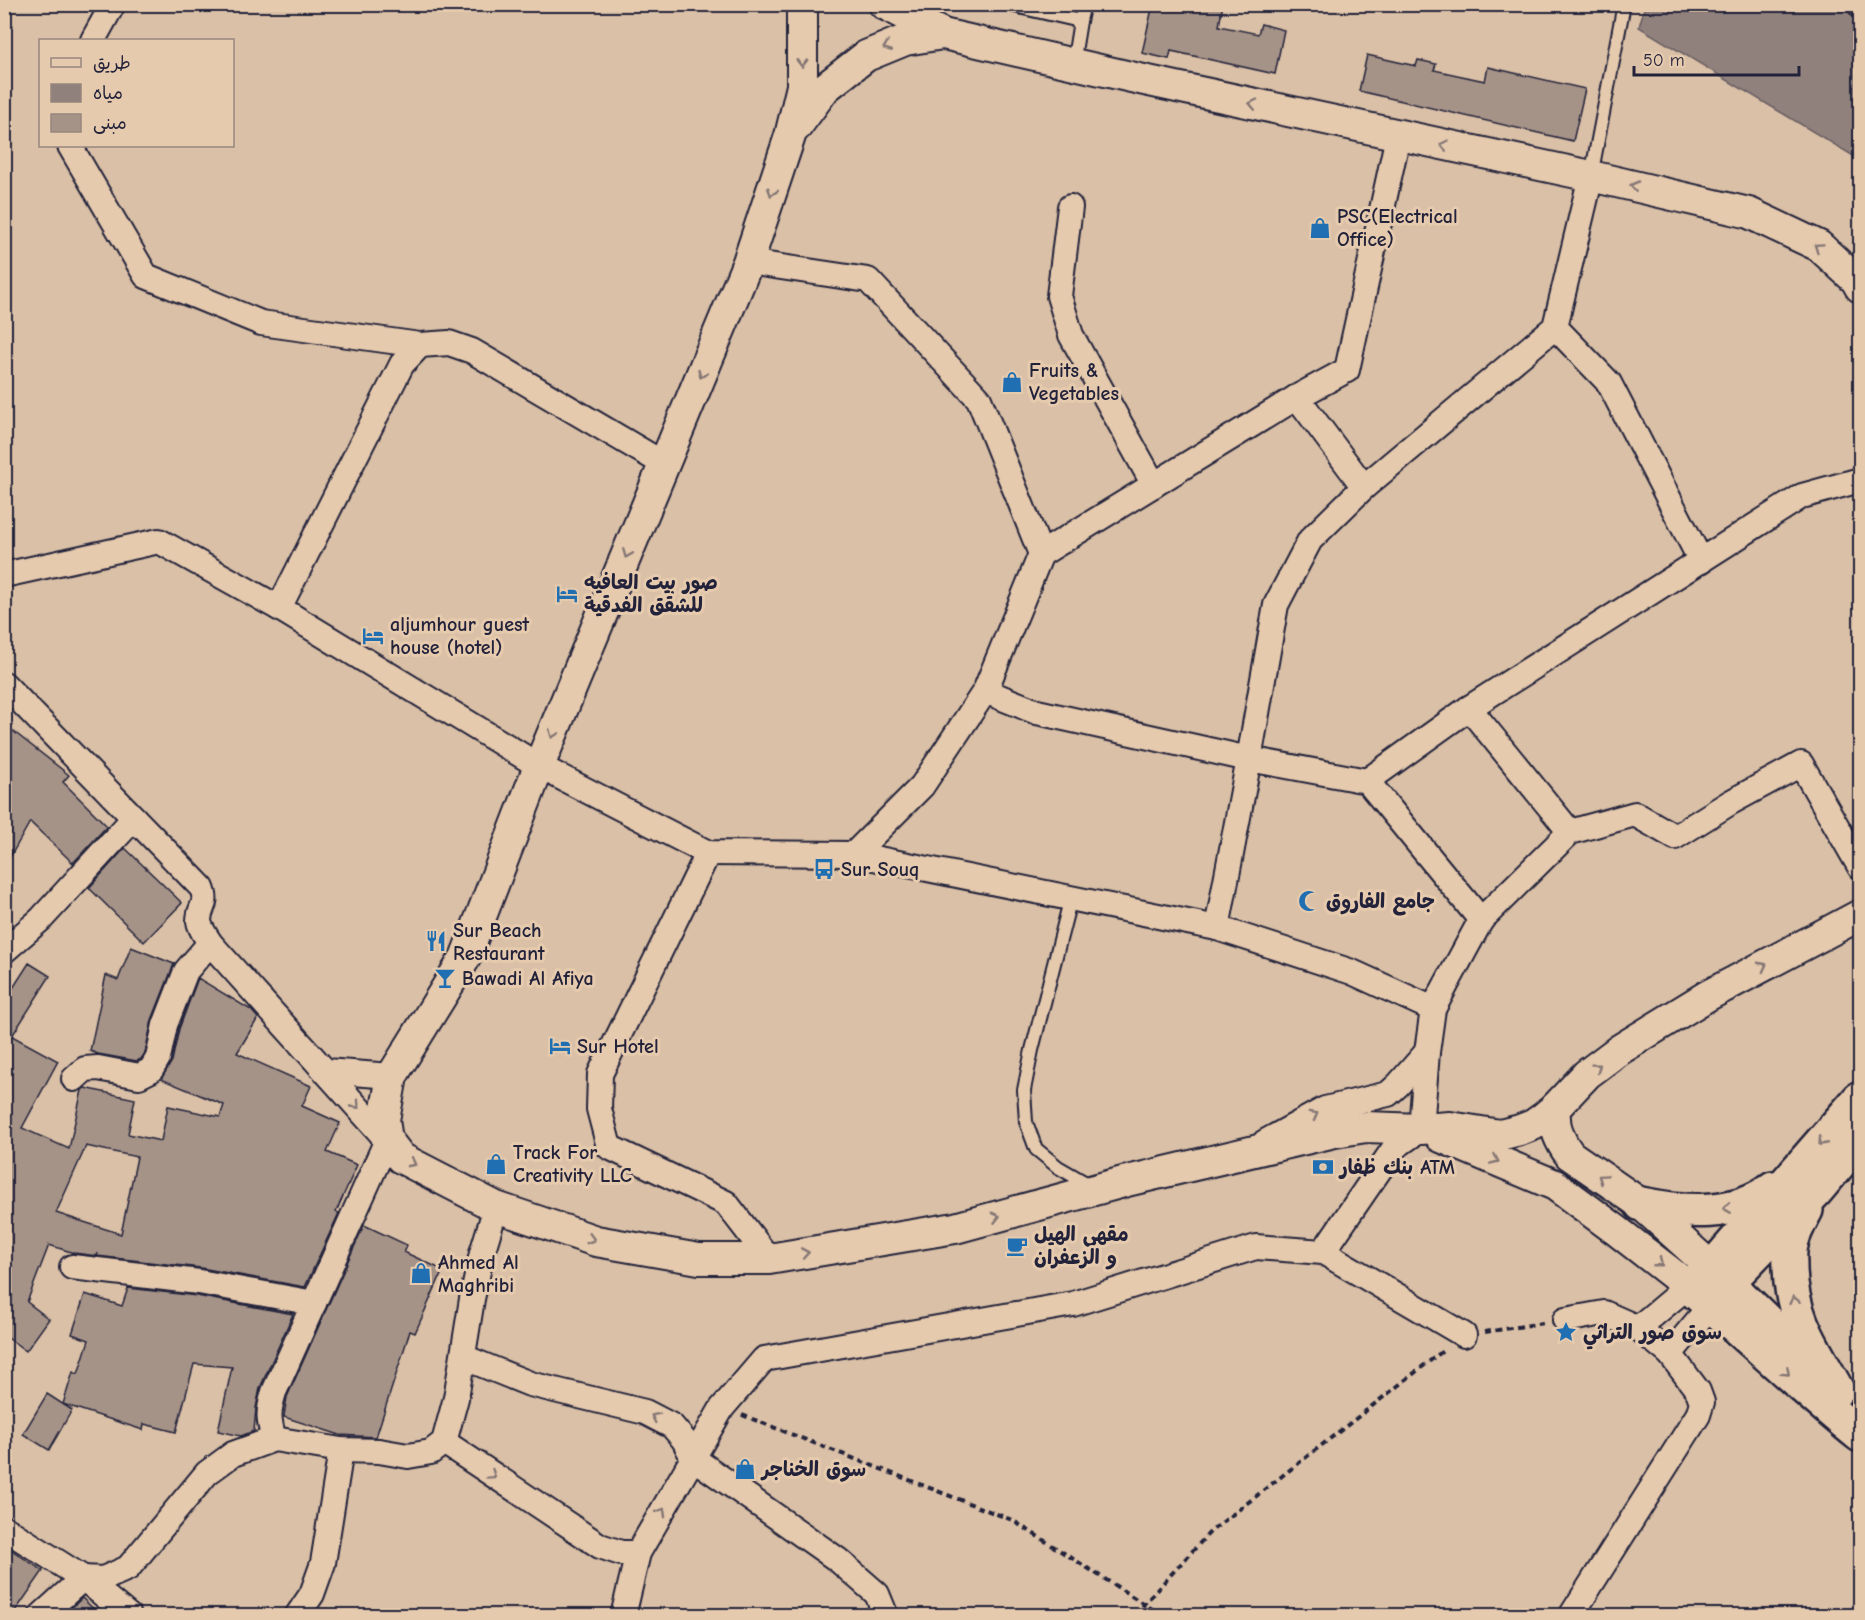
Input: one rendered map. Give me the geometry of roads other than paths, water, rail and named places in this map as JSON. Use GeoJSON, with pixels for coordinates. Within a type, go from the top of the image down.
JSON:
{"type":"FeatureCollection","features":[{"type":"Feature","properties":{"kind":"main road"},"geometry":{"type":"LineString","coordinates":[[1860,1098],[1806,1181],[1798,1226],[1791,1245],[1791,1283],[1799,1320],[1837,1389],[1860,1417]]}},
{"type":"Feature","properties":{"kind":"main road"},"geometry":{"type":"LineString","coordinates":[[1710,1285],[1806,1181],[1860,1139]]}},
{"type":"Feature","properties":{"kind":"main road"},"geometry":{"type":"LineString","coordinates":[[1641,1204],[1680,1211],[1736,1207],[1806,1181]]}},
{"type":"Feature","properties":{"kind":"main road"},"geometry":{"type":"LineString","coordinates":[[1710,1285],[1837,1389]]}},
{"type":"Feature","properties":{"kind":"main road"},"geometry":{"type":"LineString","coordinates":[[1710,1285],[1822,1404],[1860,1435]]}},
{"type":"Feature","properties":{"kind":"street"},"geometry":{"type":"LineString","coordinates":[[94,39],[113,4]]}},
{"type":"Feature","properties":{"kind":"street"},"geometry":{"type":"LineString","coordinates":[[274,1439],[269,1411],[274,1392],[387,1140],[384,1120],[392,1076],[465,958],[539,766],[748,262],[790,136],[802,86],[802,4]]}},
{"type":"Feature","properties":{"kind":"street"},"geometry":{"type":"LineString","coordinates":[[884,4],[943,34],[1591,176],[1749,213],[1819,246],[1860,286]]}},
{"type":"Feature","properties":{"kind":"street"},"geometry":{"type":"LineString","coordinates":[[790,136],[825,88],[866,56],[906,40],[943,34]]}},
{"type":"Feature","properties":{"kind":"street"},"geometry":{"type":"LineString","coordinates":[[854,854],[922,786],[985,691],[1041,554],[1297,396],[1347,370],[1398,135]]}},
{"type":"Feature","properties":{"kind":"street"},"geometry":{"type":"LineString","coordinates":[[71,147],[146,276],[261,322],[420,345],[449,343],[472,351],[664,464]]}},
{"type":"Feature","properties":{"kind":"street"},"geometry":{"type":"LineString","coordinates":[[1217,928],[1276,605],[1310,540],[1364,487],[1555,327],[1591,176]]}},
{"type":"Feature","properties":{"kind":"street"},"geometry":{"type":"LineString","coordinates":[[1070,207],[1059,296],[1071,335],[1154,484]]}},
{"type":"Feature","properties":{"kind":"street"},"geometry":{"type":"LineString","coordinates":[[748,262],[868,280],[979,399],[1041,554]]}},
{"type":"Feature","properties":{"kind":"street"},"geometry":{"type":"LineString","coordinates":[[1555,327],[1609,383],[1701,561]]}},
{"type":"Feature","properties":{"kind":"street"},"geometry":{"type":"LineString","coordinates":[[279,608],[402,364],[420,345]]}},
{"type":"Feature","properties":{"kind":"street"},"geometry":{"type":"LineString","coordinates":[[1297,396],[1364,487]]}},
{"type":"Feature","properties":{"kind":"street"},"geometry":{"type":"LineString","coordinates":[[1367,781],[1469,708],[1802,496],[1860,480]]}},
{"type":"Feature","properties":{"kind":"street"},"geometry":{"type":"LineString","coordinates":[[4,575],[159,541],[279,608],[539,766],[708,853],[854,854],[1217,928],[1352,972],[1433,1009]]}},
{"type":"Feature","properties":{"kind":"street"},"geometry":{"type":"LineString","coordinates":[[4,684],[202,888],[206,898],[199,920],[201,929],[210,943],[401,1158],[496,1207],[596,1241],[699,1259],[769,1259],[955,1228],[1097,1189],[1335,1132],[1366,1127],[1421,1129],[1450,1127],[1487,1134],[1509,1134],[1533,1125],[1555,1108],[1587,1074],[1619,1050],[1707,996],[1860,915]]}},
{"type":"Feature","properties":{"kind":"street"},"geometry":{"type":"LineString","coordinates":[[985,691],[1037,712],[1249,759],[1367,781],[1481,920]]}},
{"type":"Feature","properties":{"kind":"street"},"geometry":{"type":"LineString","coordinates":[[1469,708],[1570,832]]}},
{"type":"Feature","properties":{"kind":"street"},"geometry":{"type":"LineString","coordinates":[[1421,1129],[1433,1009],[1481,920],[1570,832],[1635,814],[1675,837],[1731,802],[1801,764],[1860,867]]}},
{"type":"Feature","properties":{"kind":"street"},"geometry":{"type":"LineString","coordinates":[[4,951],[41,919],[134,818]]}},
{"type":"Feature","properties":{"kind":"street"},"geometry":{"type":"LineString","coordinates":[[708,853],[600,1074],[599,1109],[609,1147],[726,1203],[769,1259]]}},
{"type":"Feature","properties":{"kind":"street"},"geometry":{"type":"LineString","coordinates":[[74,1079],[85,1069],[98,1068],[139,1076],[151,1070],[158,1058],[165,1025],[186,971],[210,943]]}},
{"type":"Feature","properties":{"kind":"street"},"geometry":{"type":"LineString","coordinates":[[1245,1154],[1325,1109],[1388,1094],[1427,1052]]}},
{"type":"Feature","properties":{"kind":"street"},"geometry":{"type":"LineString","coordinates":[[325,1071],[392,1076]]}},
{"type":"Feature","properties":{"kind":"street"},"geometry":{"type":"LineString","coordinates":[[1555,1108],[1555,1127],[1570,1155],[1641,1204],[1710,1285]]}},
{"type":"Feature","properties":{"kind":"street"},"geometry":{"type":"LineString","coordinates":[[1323,1252],[1395,1147],[1421,1129]]}},
{"type":"Feature","properties":{"kind":"street"},"geometry":{"type":"LineString","coordinates":[[1421,1129],[1555,1185],[1616,1230],[1710,1285]]}},
{"type":"Feature","properties":{"kind":"street"},"geometry":{"type":"LineString","coordinates":[[41,1616],[83,1578],[103,1579],[128,1568],[207,1473],[233,1454],[274,1439],[341,1450],[379,1451],[408,1456],[431,1452],[444,1442],[456,1398],[480,1264],[496,1207]]}},
{"type":"Feature","properties":{"kind":"street"},"geometry":{"type":"LineString","coordinates":[[623,1616],[638,1553],[722,1408],[764,1359],[1073,1304],[1256,1247],[1323,1252],[1464,1335]]}},
{"type":"Feature","properties":{"kind":"street"},"geometry":{"type":"LineString","coordinates":[[72,1267],[199,1282],[314,1303]]}},
{"type":"Feature","properties":{"kind":"street"},"geometry":{"type":"LineString","coordinates":[[1638,1328],[1710,1285]]}},
{"type":"Feature","properties":{"kind":"street"},"geometry":{"type":"LineString","coordinates":[[1670,1354],[1710,1285]]}},
{"type":"Feature","properties":{"kind":"street"},"geometry":{"type":"LineString","coordinates":[[1565,1320],[1604,1314],[1638,1328],[1670,1354],[1698,1391],[1702,1402],[1698,1415],[1571,1616]]}},
{"type":"Feature","properties":{"kind":"street"},"geometry":{"type":"LineString","coordinates":[[463,1357],[530,1384],[645,1412],[672,1426],[684,1440],[693,1458],[838,1560],[877,1594],[886,1616]]}},
{"type":"Feature","properties":{"kind":"street"},"geometry":{"type":"LineString","coordinates":[[444,1442],[600,1546],[621,1554],[638,1553]]}},
{"type":"Feature","properties":{"kind":"street"},"geometry":{"type":"LineString","coordinates":[[297,1616],[312,1594],[323,1563],[341,1450]]}},
{"type":"Feature","properties":{"kind":"street"},"geometry":{"type":"LineString","coordinates":[[4,1528],[83,1578],[129,1616]]}},
{"type":"Feature","properties":{"kind":"lane"},"geometry":{"type":"LineString","coordinates":[[1006,4],[1080,21]]}},
{"type":"Feature","properties":{"kind":"lane"},"geometry":{"type":"LineString","coordinates":[[1073,64],[1084,4]]}},
{"type":"Feature","properties":{"kind":"lane"},"geometry":{"type":"LineString","coordinates":[[1591,176],[1624,4]]}},
{"type":"Feature","properties":{"kind":"lane"},"geometry":{"type":"LineString","coordinates":[[1071,897],[1032,1050],[1024,1090],[1026,1122],[1036,1149],[1058,1167],[1097,1189]]}},
{"type":"Feature","properties":{"kind":"water"},"geometry":{"type":"Polygon","coordinates":[[[1645,5],[1860,5],[1860,160],[1639,27],[1645,5]]]}},
{"type":"Feature","properties":{"kind":"place","name":"PSC(Electrical Office)"},"geometry":{"type":"Point","coordinates":[1320,228]}},
{"type":"Feature","properties":{"kind":"place","name":"Fruits & Vegetables"},"geometry":{"type":"Point","coordinates":[1012,382]}},
{"type":"Feature","properties":{"kind":"place","name":"صور بيت العافيه للشقق الفدقية"},"geometry":{"type":"Point","coordinates":[567,594]}},
{"type":"Feature","properties":{"kind":"place","name":"aljumhour guest house (hotel)"},"geometry":{"type":"Point","coordinates":[373,636]}},
{"type":"Feature","properties":{"kind":"place","name":"Sur Souq"},"geometry":{"type":"Point","coordinates":[824,869]}},
{"type":"Feature","properties":{"kind":"place","name":"جامع الفاروق"},"geometry":{"type":"Point","coordinates":[1309,901]}},
{"type":"Feature","properties":{"kind":"place","name":"Sur Beach Restaurant"},"geometry":{"type":"Point","coordinates":[436,941]}},
{"type":"Feature","properties":{"kind":"place","name":"Bawadi Al Afiya"},"geometry":{"type":"Point","coordinates":[445,978]}},
{"type":"Feature","properties":{"kind":"place","name":"Sur Hotel"},"geometry":{"type":"Point","coordinates":[560,1046]}},
{"type":"Feature","properties":{"kind":"place","name":"Track For Creativity LLC"},"geometry":{"type":"Point","coordinates":[496,1164]}},
{"type":"Feature","properties":{"kind":"place","name":"بنك ظفار ATM"},"geometry":{"type":"Point","coordinates":[1323,1167]}},
{"type":"Feature","properties":{"kind":"place","name":"مقهى الهيل و الزعفران"},"geometry":{"type":"Point","coordinates":[1017,1246]}},
{"type":"Feature","properties":{"kind":"place","name":"Ahmed Al Maghribi"},"geometry":{"type":"Point","coordinates":[421,1273]}},
{"type":"Feature","properties":{"kind":"place","name":"سوق صور التراثي"},"geometry":{"type":"Point","coordinates":[1566,1332]}},
{"type":"Feature","properties":{"kind":"place","name":"سوق الخناجر"},"geometry":{"type":"Point","coordinates":[745,1469]}}]}
